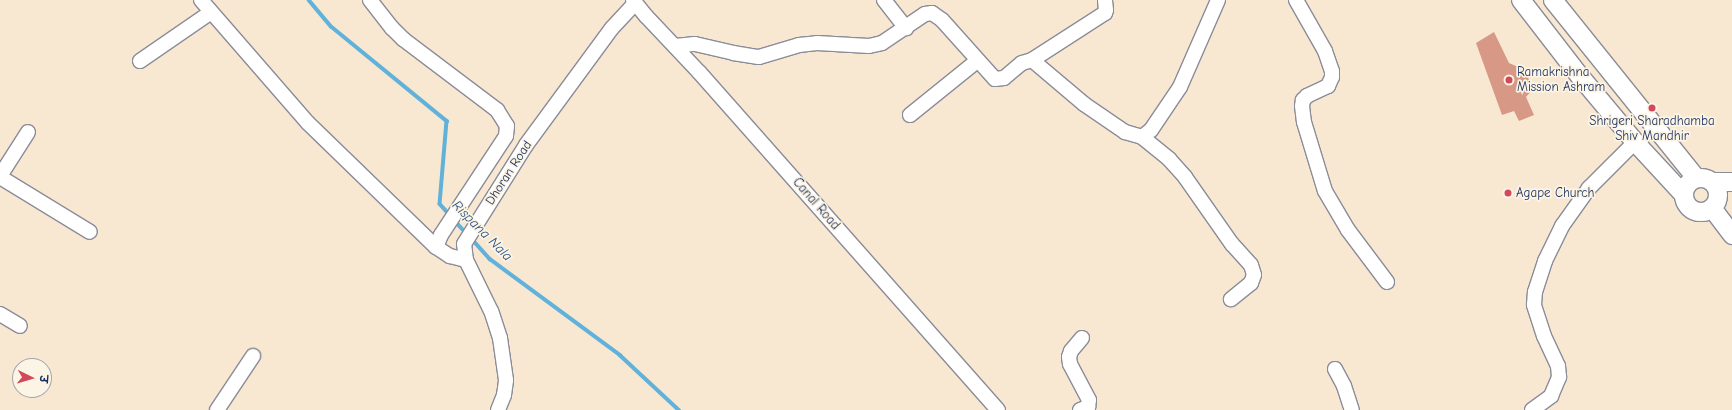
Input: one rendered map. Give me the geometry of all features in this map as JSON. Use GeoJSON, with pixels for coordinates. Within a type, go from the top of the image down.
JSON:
{"type":"FeatureCollection","features":[{"type":"Feature","properties":{"kind":"main road"},"geometry":{"type":"LineString","coordinates":[[1522,0],[1579,75],[1635,142],[1684,195],[1687,206],[1696,212],[1707,211],[1714,193],[1732,182]]}},
{"type":"Feature","properties":{"kind":"main road"},"geometry":{"type":"LineString","coordinates":[[1553,0],[1714,193],[1732,235]]}},
{"type":"Feature","properties":{"kind":"main road"},"geometry":{"type":"LineString","coordinates":[[1684,195],[1687,185],[1714,193]]}},
{"type":"Feature","properties":{"kind":"street"},"geometry":{"type":"LineString","coordinates":[[201,0],[308,123],[438,241],[450,256],[466,260]]}},
{"type":"Feature","properties":{"kind":"street"},"geometry":{"type":"LineString","coordinates":[[370,0],[392,28],[404,39],[497,110],[507,126],[506,136],[438,241]]}},
{"type":"Feature","properties":{"kind":"street"},"geometry":{"type":"LineString","coordinates":[[884,0],[906,28]]}},
{"type":"Feature","properties":{"kind":"street"},"geometry":{"type":"LineString","coordinates":[[675,46],[695,44],[759,57],[799,45],[817,43],[869,46],[882,43],[925,14],[932,13],[942,20],[977,61],[991,76],[998,80],[1004,78],[1027,60],[1032,60],[1105,13],[1105,0]]}},
{"type":"Feature","properties":{"kind":"street"},"geometry":{"type":"LineString","coordinates":[[1142,137],[1151,130],[1180,87],[1218,0]]}},
{"type":"Feature","properties":{"kind":"street"},"geometry":{"type":"LineString","coordinates":[[1296,0],[1325,51],[1332,71],[1332,77],[1328,86],[1307,96],[1303,100],[1302,106],[1304,122],[1325,191],[1348,230],[1387,282]]}},
{"type":"Feature","properties":{"kind":"street","name":"Canal Road"},"geometry":{"type":"LineString","coordinates":[[634,1],[998,410]]}},
{"type":"Feature","properties":{"kind":"street","name":"Dhoran Road"},"geometry":{"type":"LineString","coordinates":[[498,410],[504,395],[506,380],[500,338],[491,311],[466,260],[464,244],[526,145],[612,28],[634,1]]}},
{"type":"Feature","properties":{"kind":"street"},"geometry":{"type":"LineString","coordinates":[[140,61],[211,12]]}},
{"type":"Feature","properties":{"kind":"street"},"geometry":{"type":"LineString","coordinates":[[1032,60],[1084,104],[1125,132],[1142,137],[1169,159],[1185,177],[1232,244],[1251,265],[1254,275],[1251,283],[1231,299]]}},
{"type":"Feature","properties":{"kind":"street"},"geometry":{"type":"LineString","coordinates":[[910,115],[977,61]]}},
{"type":"Feature","properties":{"kind":"street"},"geometry":{"type":"LineString","coordinates":[[28,132],[0,176],[90,232]]}},
{"type":"Feature","properties":{"kind":"street"},"geometry":{"type":"LineString","coordinates":[[1532,410],[1551,396],[1559,377],[1558,366],[1544,336],[1534,304],[1535,292],[1545,261],[1562,226],[1589,188],[1635,142]]}},
{"type":"Feature","properties":{"kind":"street"},"geometry":{"type":"LineString","coordinates":[[0,314],[20,326]]}},
{"type":"Feature","properties":{"kind":"street"},"geometry":{"type":"LineString","coordinates":[[1080,410],[1088,407],[1089,400],[1070,364],[1069,356],[1071,351],[1082,338]]}},
{"type":"Feature","properties":{"kind":"street"},"geometry":{"type":"LineString","coordinates":[[217,410],[253,356]]}},
{"type":"Feature","properties":{"kind":"street"},"geometry":{"type":"LineString","coordinates":[[1335,369],[1344,386],[1352,410]]}},
{"type":"Feature","properties":{"kind":"building","name":"Ramakrishna Mission Ashram"},"geometry":{"type":"Polygon","coordinates":[[[1494,32],[1509,63],[1525,70],[1533,89],[1526,97],[1534,115],[1519,121],[1514,111],[1502,115],[1476,43],[1494,32]]]}},
{"type":"Feature","properties":{"kind":"waterway","name":"Rispana Nala"},"geometry":{"type":"LineString","coordinates":[[309,0],[332,27],[447,121],[440,204],[450,215]]}},
{"type":"Feature","properties":{"kind":"waterway","name":"Rispana Nala"},"geometry":{"type":"LineString","coordinates":[[454,220],[466,233]]}},
{"type":"Feature","properties":{"kind":"waterway","name":"Rispana Nala"},"geometry":{"type":"LineString","coordinates":[[472,239],[490,259],[620,355],[679,410]]}},
{"type":"Feature","properties":{"kind":"place","name":"Ramakrishna Mission Ashram"},"geometry":{"type":"Point","coordinates":[1509,80]}},
{"type":"Feature","properties":{"kind":"place","name":"Shrigeri Sharadhamba Shiv Mandhir"},"geometry":{"type":"Point","coordinates":[1652,108]}},
{"type":"Feature","properties":{"kind":"place","name":"Agape Church"},"geometry":{"type":"Point","coordinates":[1508,193]}}]}
